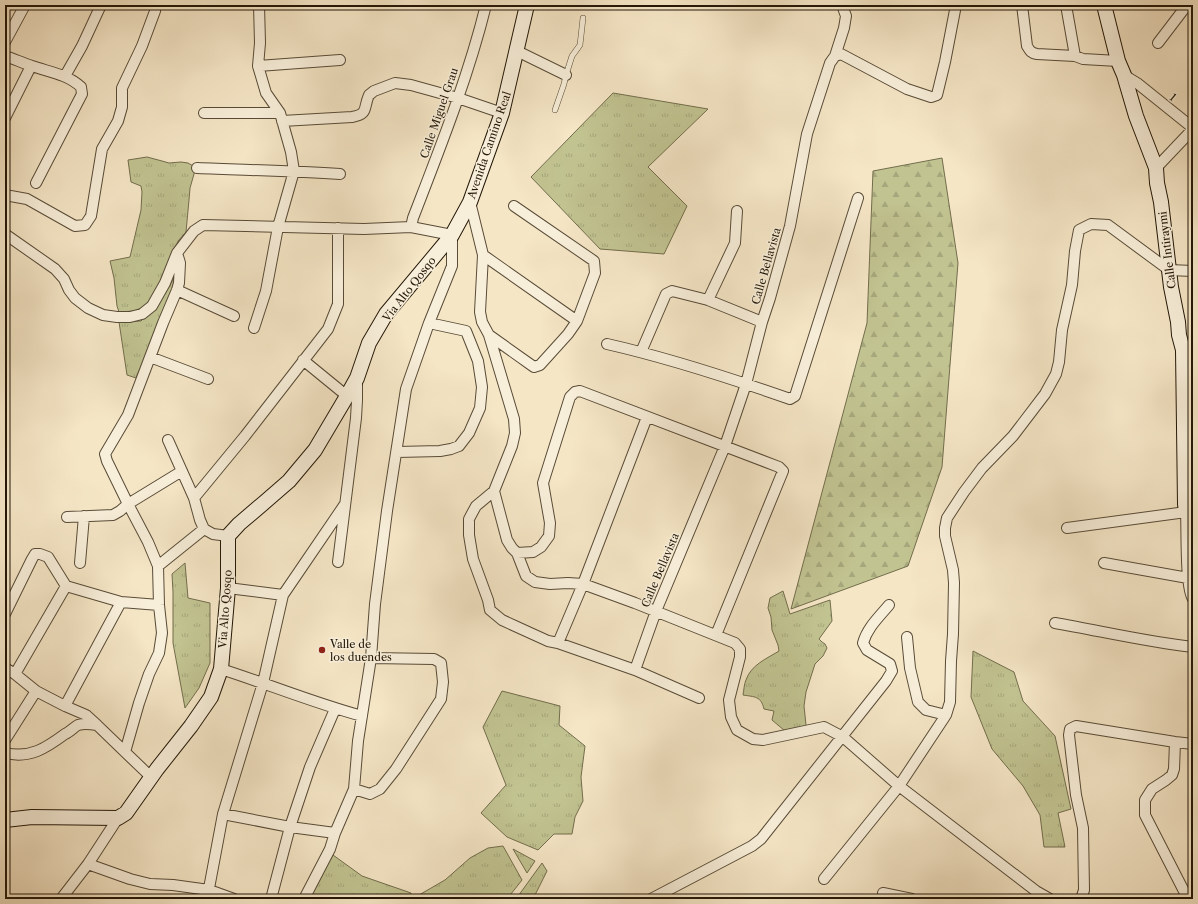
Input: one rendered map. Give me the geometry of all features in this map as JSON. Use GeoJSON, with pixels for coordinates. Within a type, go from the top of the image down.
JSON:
{"type":"FeatureCollection","features":[{"type":"Feature","properties":{"kind":"street"},"geometry":{"type":"LineString","coordinates":[[5,42],[25,5]]}},
{"type":"Feature","properties":{"kind":"street"},"geometry":{"type":"LineString","coordinates":[[65,76],[82,46],[101,5]]}},
{"type":"Feature","properties":{"kind":"street"},"geometry":{"type":"LineString","coordinates":[[5,195],[27,199],[75,226],[85,225],[92,212],[102,149],[118,121],[122,107],[122,88],[142,46],[155,11],[155,5]]}},
{"type":"Feature","properties":{"kind":"street"},"geometry":{"type":"LineString","coordinates":[[254,328],[266,291],[278,227],[294,171],[291,152],[281,117],[266,93],[258,66],[260,43],[259,5]]}},
{"type":"Feature","properties":{"kind":"street","name":"Calle Miguel Grau"},"geometry":{"type":"LineString","coordinates":[[411,228],[413,218],[458,98],[481,27],[486,5]]}},
{"type":"Feature","properties":{"kind":"street","name":"Avenida Camino Real"},"geometry":{"type":"LineString","coordinates":[[452,235],[470,202],[502,113],[527,5]]}},
{"type":"Feature","properties":{"kind":"street","name":"Calle Bellavista"},"geometry":{"type":"LineString","coordinates":[[635,670],[656,611],[725,446],[746,384],[762,322],[790,226],[807,134],[830,62],[835,56],[844,28],[846,16],[842,5]]}},
{"type":"Feature","properties":{"kind":"street"},"geometry":{"type":"LineString","coordinates":[[835,56],[841,54],[908,88],[931,97],[937,95],[956,5]]}},
{"type":"Feature","properties":{"kind":"street"},"geometry":{"type":"LineString","coordinates":[[1022,5],[1027,46],[1029,51],[1032,53],[1075,56],[1083,59],[1118,61]]}},
{"type":"Feature","properties":{"kind":"street"},"geometry":{"type":"LineString","coordinates":[[1066,5],[1075,56]]}},
{"type":"Feature","properties":{"kind":"street"},"geometry":{"type":"LineString","coordinates":[[1158,43],[1187,5]]}},
{"type":"Feature","properties":{"kind":"street","name":"Calle Intiraymi"},"geometry":{"type":"LineString","coordinates":[[1105,6],[1118,61],[1124,75],[1136,116],[1156,168],[1179,335],[1188,350],[1188,512]]}},
{"type":"Feature","properties":{"kind":"street"},"geometry":{"type":"LineString","coordinates":[[517,51],[566,75]]}},
{"type":"Feature","properties":{"kind":"street"},"geometry":{"type":"LineString","coordinates":[[5,56],[31,66],[65,76],[82,87],[82,94],[36,183]]}},
{"type":"Feature","properties":{"kind":"street"},"geometry":{"type":"LineString","coordinates":[[258,66],[340,60]]}},
{"type":"Feature","properties":{"kind":"street"},"geometry":{"type":"LineString","coordinates":[[5,118],[31,66]]}},
{"type":"Feature","properties":{"kind":"street","name":"1"},"geometry":{"type":"LineString","coordinates":[[1124,75],[1137,83],[1193,129]]}},
{"type":"Feature","properties":{"kind":"street"},"geometry":{"type":"LineString","coordinates":[[204,113],[281,117],[352,117],[363,114],[369,95],[374,91],[395,83],[411,85],[458,98],[502,113]]}},
{"type":"Feature","properties":{"kind":"street"},"geometry":{"type":"LineString","coordinates":[[1156,168],[1193,129]]}},
{"type":"Feature","properties":{"kind":"street"},"geometry":{"type":"LineString","coordinates":[[197,168],[340,174]]}},
{"type":"Feature","properties":{"kind":"street"},"geometry":{"type":"LineString","coordinates":[[607,344],[641,352],[790,399],[795,396],[858,198]]}},
{"type":"Feature","properties":{"kind":"street"},"geometry":{"type":"LineString","coordinates":[[470,202],[483,255],[480,312],[482,322],[489,335],[514,419],[515,432],[512,446],[494,491],[476,506],[469,519],[468,535],[473,559],[481,585],[488,600],[490,610],[502,620],[548,641],[635,670],[699,698]]}},
{"type":"Feature","properties":{"kind":"street"},"geometry":{"type":"LineString","coordinates":[[489,335],[534,367],[540,366],[568,334],[577,321],[594,273],[594,261],[514,206]]}},
{"type":"Feature","properties":{"kind":"street"},"geometry":{"type":"LineString","coordinates":[[708,300],[736,243],[737,210]]}},
{"type":"Feature","properties":{"kind":"street"},"geometry":{"type":"LineString","coordinates":[[824,879],[899,786],[946,716],[950,702],[954,583],[953,570],[945,536],[947,518],[982,468],[1013,436],[1045,394],[1056,374],[1059,362],[1062,330],[1072,285],[1074,251],[1079,230],[1091,224],[1108,226],[1169,270],[1193,271]]}},
{"type":"Feature","properties":{"kind":"street"},"geometry":{"type":"LineString","coordinates":[[5,234],[55,269],[64,279],[74,298],[88,308],[104,315],[117,317],[130,317],[142,314],[152,306],[165,283],[177,253],[194,231],[203,225],[364,229],[411,228],[452,235],[452,266],[428,323],[406,389],[387,511],[375,604],[371,658],[358,741],[354,789],[335,833],[330,849],[304,899]]}},
{"type":"Feature","properties":{"kind":"street"},"geometry":{"type":"LineString","coordinates":[[194,498],[246,436],[328,328],[338,304],[338,228]]}},
{"type":"Feature","properties":{"kind":"street","name":"Via Alto Qosqo"},"geometry":{"type":"LineString","coordinates":[[118,818],[126,813],[151,777],[192,726],[211,697],[221,669],[228,588],[228,536],[239,524],[289,481],[315,450],[348,396],[357,378],[369,343],[386,314],[452,235]]}},
{"type":"Feature","properties":{"kind":"street"},"geometry":{"type":"LineString","coordinates":[[125,752],[148,674],[159,653],[162,633],[159,605],[158,566],[148,542],[107,462],[105,454],[128,415],[177,290],[179,283],[180,263],[177,253]]}},
{"type":"Feature","properties":{"kind":"street"},"geometry":{"type":"LineString","coordinates":[[483,255],[577,321]]}},
{"type":"Feature","properties":{"kind":"street"},"geometry":{"type":"LineString","coordinates":[[177,290],[234,316]]}},
{"type":"Feature","properties":{"kind":"street"},"geometry":{"type":"LineString","coordinates":[[641,352],[666,294],[672,290],[708,300],[762,322]]}},
{"type":"Feature","properties":{"kind":"street"},"geometry":{"type":"LineString","coordinates":[[397,452],[440,452],[459,446],[468,433],[480,408],[482,387],[478,361],[466,331],[428,323]]}},
{"type":"Feature","properties":{"kind":"street"},"geometry":{"type":"LineString","coordinates":[[150,357],[208,379]]}},
{"type":"Feature","properties":{"kind":"street"},"geometry":{"type":"LineString","coordinates":[[303,360],[348,396]]}},
{"type":"Feature","properties":{"kind":"street"},"geometry":{"type":"LineString","coordinates":[[338,562],[356,418],[357,378]]}},
{"type":"Feature","properties":{"kind":"street"},"geometry":{"type":"LineString","coordinates":[[518,553],[533,552],[542,547],[549,536],[550,523],[543,483],[570,397],[575,392],[580,391],[779,467],[782,471],[716,635]]}},
{"type":"Feature","properties":{"kind":"street"},"geometry":{"type":"LineString","coordinates":[[558,644],[583,584],[647,416]]}},
{"type":"Feature","properties":{"kind":"street"},"geometry":{"type":"LineString","coordinates":[[168,440],[194,498],[204,529],[214,534],[228,536]]}},
{"type":"Feature","properties":{"kind":"street"},"geometry":{"type":"LineString","coordinates":[[67,517],[113,516],[128,504],[182,471]]}},
{"type":"Feature","properties":{"kind":"street"},"geometry":{"type":"LineString","coordinates":[[494,491],[507,540],[512,548],[518,553],[526,576],[535,582],[550,584],[583,584],[656,611],[735,643],[740,649],[740,657],[729,700],[731,717],[737,730],[753,738],[763,740],[824,727],[843,737],[899,786],[1036,891],[1050,899]]}},
{"type":"Feature","properties":{"kind":"street"},"geometry":{"type":"LineString","coordinates":[[208,894],[223,814],[263,682],[283,595],[346,502]]}},
{"type":"Feature","properties":{"kind":"street"},"geometry":{"type":"LineString","coordinates":[[1067,528],[1188,512],[1188,578],[1191,596],[1193,599]]}},
{"type":"Feature","properties":{"kind":"street"},"geometry":{"type":"LineString","coordinates":[[80,563],[84,516]]}},
{"type":"Feature","properties":{"kind":"street"},"geometry":{"type":"LineString","coordinates":[[158,566],[204,529]]}},
{"type":"Feature","properties":{"kind":"street"},"geometry":{"type":"LineString","coordinates":[[5,614],[35,554],[48,557],[66,586],[121,602],[159,605]]}},
{"type":"Feature","properties":{"kind":"street"},"geometry":{"type":"LineString","coordinates":[[1104,563],[1188,578]]}},
{"type":"Feature","properties":{"kind":"street"},"geometry":{"type":"LineString","coordinates":[[14,674],[66,586]]}},
{"type":"Feature","properties":{"kind":"street"},"geometry":{"type":"LineString","coordinates":[[228,588],[283,595]]}},
{"type":"Feature","properties":{"kind":"street"},"geometry":{"type":"LineString","coordinates":[[65,706],[121,602]]}},
{"type":"Feature","properties":{"kind":"street"},"geometry":{"type":"LineString","coordinates":[[651,899],[752,846],[761,839],[843,737],[892,671],[890,664],[867,650],[864,643],[866,636],[888,605]]}},
{"type":"Feature","properties":{"kind":"street"},"geometry":{"type":"LineString","coordinates":[[1055,623],[1161,643],[1193,647]]}},
{"type":"Feature","properties":{"kind":"street"},"geometry":{"type":"LineString","coordinates":[[907,637],[910,668],[918,702],[926,710],[946,716]]}},
{"type":"Feature","properties":{"kind":"street"},"geometry":{"type":"LineString","coordinates":[[354,789],[370,794],[380,789],[396,768],[441,699],[443,682],[441,663],[434,659],[371,658]]}},
{"type":"Feature","properties":{"kind":"street"},"geometry":{"type":"LineString","coordinates":[[5,668],[36,691],[86,715],[151,777]]}},
{"type":"Feature","properties":{"kind":"street"},"geometry":{"type":"LineString","coordinates":[[221,669],[263,682],[335,709],[362,716]]}},
{"type":"Feature","properties":{"kind":"street"},"geometry":{"type":"LineString","coordinates":[[5,740],[36,691]]}},
{"type":"Feature","properties":{"kind":"street"},"geometry":{"type":"LineString","coordinates":[[271,899],[290,827],[310,767],[335,709]]}},
{"type":"Feature","properties":{"kind":"street"},"geometry":{"type":"LineString","coordinates":[[5,753],[12,755],[24,755],[42,750],[78,725],[97,725]]}},
{"type":"Feature","properties":{"kind":"street"},"geometry":{"type":"LineString","coordinates":[[1080,899],[1084,890],[1083,828],[1076,794],[1069,735],[1070,729],[1076,726],[1193,744]]}},
{"type":"Feature","properties":{"kind":"street"},"geometry":{"type":"LineString","coordinates":[[1174,742],[1174,769],[1172,775],[1152,789],[1146,800],[1146,815],[1188,899]]}},
{"type":"Feature","properties":{"kind":"street"},"geometry":{"type":"LineString","coordinates":[[223,814],[290,827],[335,833]]}},
{"type":"Feature","properties":{"kind":"street"},"geometry":{"type":"LineString","coordinates":[[5,820],[32,817],[118,818]]}},
{"type":"Feature","properties":{"kind":"street"},"geometry":{"type":"LineString","coordinates":[[61,899],[88,864],[118,818]]}},
{"type":"Feature","properties":{"kind":"street"},"geometry":{"type":"LineString","coordinates":[[88,864],[130,879],[150,884],[173,885],[234,899]]}},
{"type":"Feature","properties":{"kind":"street"},"geometry":{"type":"LineString","coordinates":[[883,893],[912,899]]}},
{"type":"Feature","properties":{"kind":"lane"},"geometry":{"type":"LineString","coordinates":[[554,110],[564,84],[572,56],[580,45],[583,18]]}},
{"type":"Feature","properties":{"kind":"green space"},"geometry":{"type":"Polygon","coordinates":[[[613,93],[708,109],[648,167],[687,206],[664,254],[600,249],[531,177],[613,93]]]}},
{"type":"Feature","properties":{"kind":"green space"},"geometry":{"type":"Polygon","coordinates":[[[147,157],[169,163],[188,163],[195,167],[190,188],[186,232],[178,241],[161,286],[146,306],[134,311],[119,312],[110,261],[130,257],[141,210],[141,186],[131,182],[128,160],[147,157]]]}},
{"type":"Feature","properties":{"kind":"green space"},"geometry":{"type":"Polygon","coordinates":[[[942,158],[958,263],[942,467],[908,566],[791,609],[867,323],[873,171],[942,158]]]}},
{"type":"Feature","properties":{"kind":"green space"},"geometry":{"type":"Polygon","coordinates":[[[178,272],[176,285],[136,378],[127,375],[119,322],[141,321],[152,310],[178,272]]]}},
{"type":"Feature","properties":{"kind":"green space"},"geometry":{"type":"Polygon","coordinates":[[[185,563],[188,598],[210,603],[210,663],[199,688],[185,708],[173,643],[172,574],[185,563]]]}},
{"type":"Feature","properties":{"kind":"green space"},"geometry":{"type":"Polygon","coordinates":[[[783,591],[790,614],[830,600],[832,621],[819,639],[827,648],[823,656],[815,664],[806,692],[804,706],[806,725],[802,729],[785,731],[772,720],[774,711],[764,709],[759,699],[743,695],[745,682],[751,670],[779,651],[772,630],[771,617],[768,608],[770,598],[783,591]]]}},
{"type":"Feature","properties":{"kind":"green space"},"geometry":{"type":"Polygon","coordinates":[[[973,651],[1014,672],[1023,701],[1055,736],[1071,809],[1058,813],[1065,847],[1044,847],[1040,815],[1023,786],[992,749],[971,697],[973,651]]]}},
{"type":"Feature","properties":{"kind":"green space"},"geometry":{"type":"Polygon","coordinates":[[[502,691],[560,706],[559,725],[585,746],[581,777],[583,801],[575,817],[572,834],[554,834],[538,850],[507,837],[481,813],[506,785],[483,727],[502,691]]]}},
{"type":"Feature","properties":{"kind":"green space"},"geometry":{"type":"Polygon","coordinates":[[[503,846],[522,880],[507,899],[419,899],[419,895],[445,880],[470,858],[488,848],[503,846]]]}},
{"type":"Feature","properties":{"kind":"green space"},"geometry":{"type":"Polygon","coordinates":[[[513,849],[535,861],[527,873],[513,849]]]}},
{"type":"Feature","properties":{"kind":"green space"},"geometry":{"type":"Polygon","coordinates":[[[333,855],[362,876],[411,893],[410,899],[306,899],[333,855]]]}},
{"type":"Feature","properties":{"kind":"green space"},"geometry":{"type":"Polygon","coordinates":[[[542,863],[547,871],[534,897],[535,899],[516,899],[542,863]]]}},
{"type":"Feature","properties":{"kind":"place","name":"Valle de los duendes"},"geometry":{"type":"Point","coordinates":[322,650]}}]}
